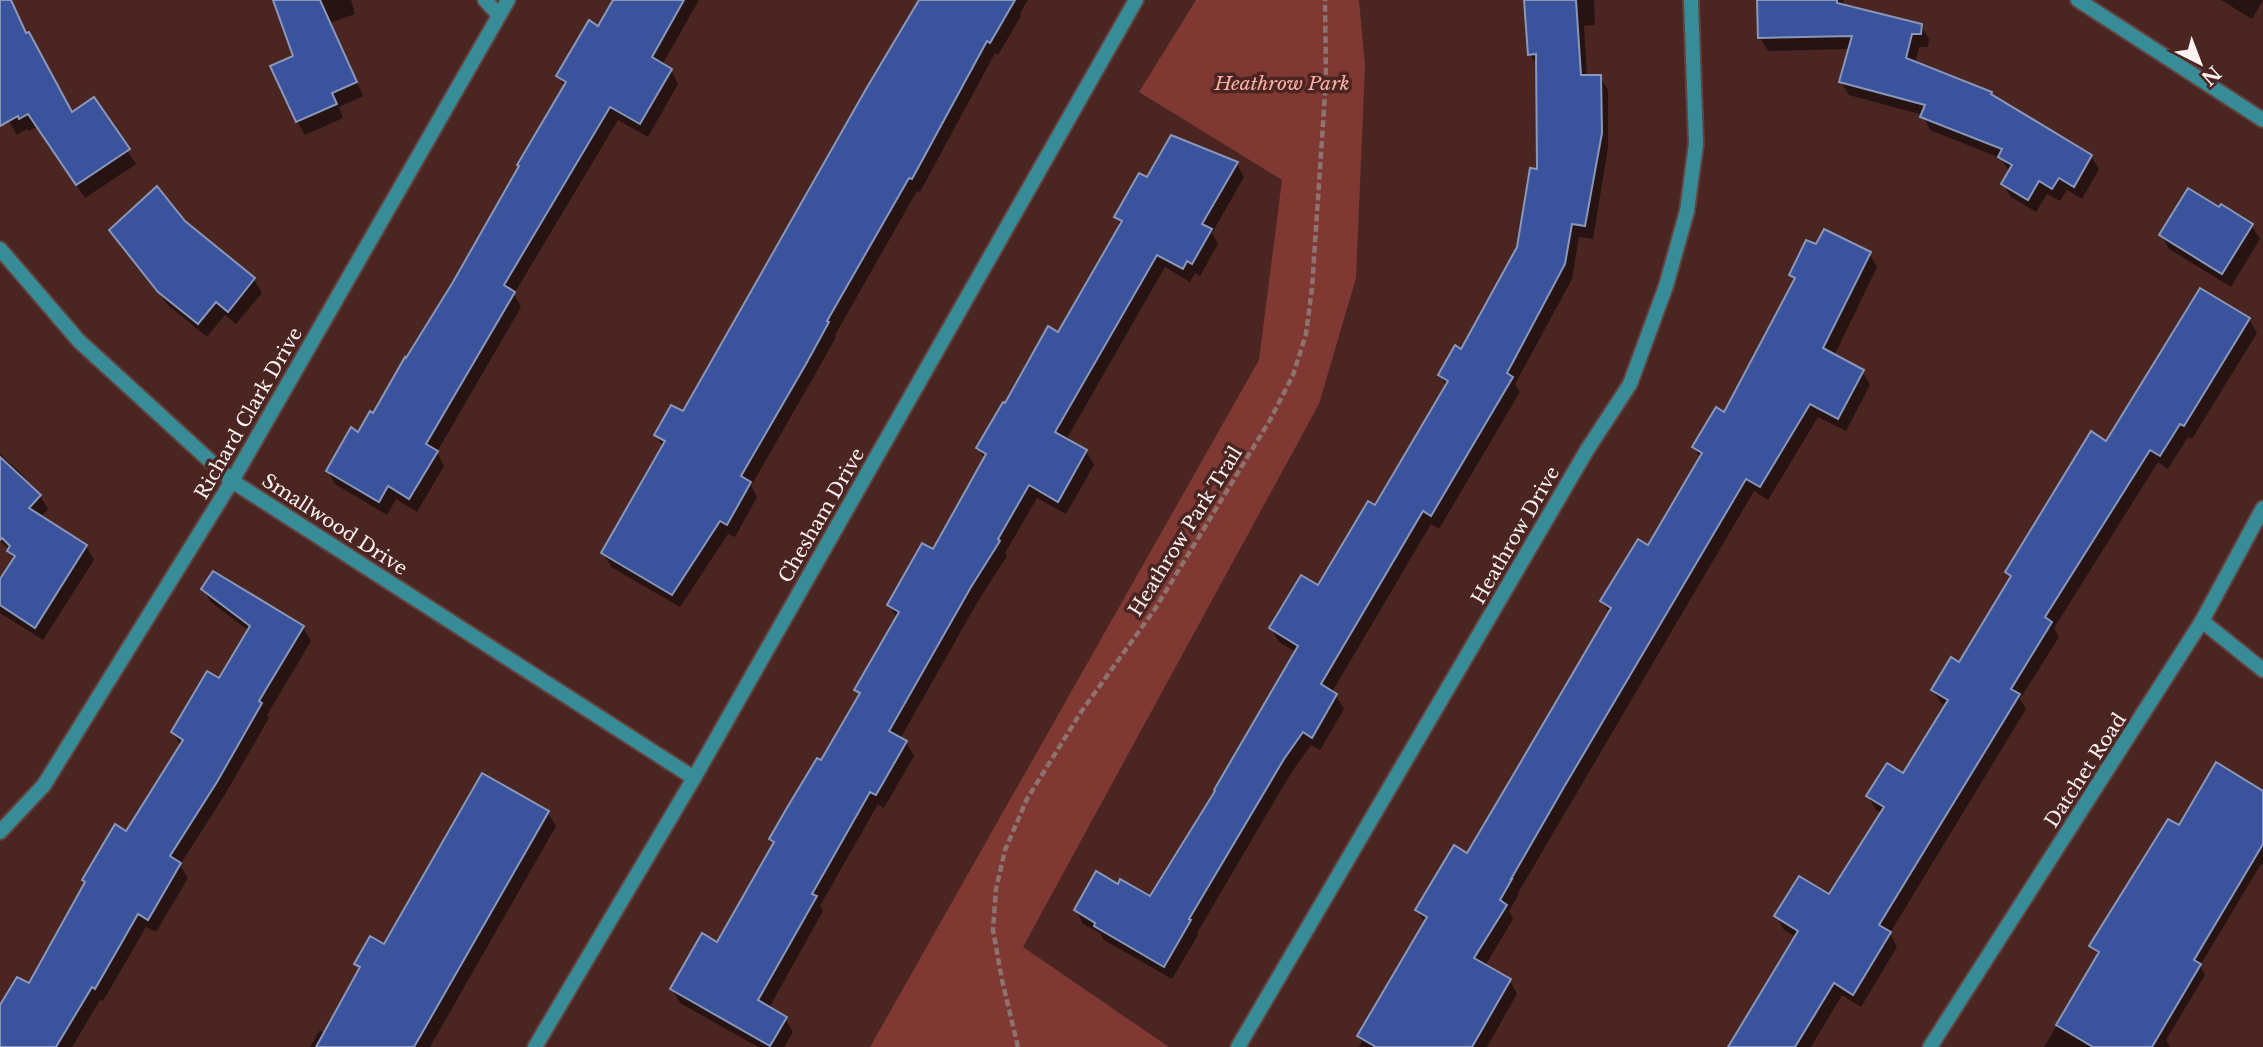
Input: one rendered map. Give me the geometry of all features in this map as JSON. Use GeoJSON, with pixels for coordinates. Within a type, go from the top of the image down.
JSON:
{"type":"FeatureCollection","features":[{"type":"Feature","properties":{"kind":"street"},"geometry":{"type":"LineString","coordinates":[[485,0],[499,15]]}},
{"type":"Feature","properties":{"kind":"street","name":"Richard Clark Drive"},"geometry":{"type":"LineString","coordinates":[[0,832],[44,785],[232,481],[508,0]]}},
{"type":"Feature","properties":{"kind":"street","name":"Chesham Drive"},"geometry":{"type":"LineString","coordinates":[[535,1047],[694,778],[1136,0]]}},
{"type":"Feature","properties":{"kind":"street","name":"Heathrow Drive"},"geometry":{"type":"LineString","coordinates":[[1238,1047],[1587,450],[1630,384],[1666,286],[1687,211],[1696,144],[1691,0]]}},
{"type":"Feature","properties":{"kind":"street"},"geometry":{"type":"LineString","coordinates":[[2078,0],[2263,120]]}},
{"type":"Feature","properties":{"kind":"street","name":"Smallwood Drive"},"geometry":{"type":"LineString","coordinates":[[0,249],[79,341],[232,481],[694,778]]}},
{"type":"Feature","properties":{"kind":"street","name":"Datchet Road"},"geometry":{"type":"LineString","coordinates":[[1930,1047],[2202,621],[2263,508]]}},
{"type":"Feature","properties":{"kind":"street"},"geometry":{"type":"LineString","coordinates":[[2202,621],[2263,670]]}},
{"type":"Feature","properties":{"kind":"path","name":"Heathrow Park Trail"},"geometry":{"type":"LineString","coordinates":[[1018,1047],[993,930],[996,890],[1004,850],[1027,799],[1081,712],[1155,609],[1270,420],[1293,374],[1306,334],[1312,288],[1326,79],[1325,0]]}},
{"type":"Feature","properties":{"kind":"green space","name":"Heathrow Park"},"geometry":{"type":"Polygon","coordinates":[[[1196,0],[1359,0],[1365,66],[1356,278],[1319,404],[1023,947],[1169,1047],[870,1047],[1259,360],[1282,180],[1139,92],[1196,0]]]}},
{"type":"Feature","properties":{"kind":"building"},"geometry":{"type":"Polygon","coordinates":[[[0,0],[11,0],[26,33],[29,32],[72,112],[94,97],[130,149],[76,185],[28,114],[19,119],[18,116],[0,126],[0,0]]]}},
{"type":"Feature","properties":{"kind":"building"},"geometry":{"type":"Polygon","coordinates":[[[273,0],[320,0],[357,82],[332,93],[337,104],[296,122],[270,66],[293,56],[273,0]]]}},
{"type":"Feature","properties":{"kind":"building"},"geometry":{"type":"Polygon","coordinates":[[[613,0],[684,0],[652,57],[672,69],[640,124],[610,107],[504,285],[515,292],[426,444],[438,451],[409,499],[388,486],[379,502],[326,471],[351,427],[358,432],[370,411],[373,413],[453,282],[566,82],[556,76],[589,20],[598,26],[613,0]]]}},
{"type":"Feature","properties":{"kind":"building"},"geometry":{"type":"Polygon","coordinates":[[[919,0],[1015,0],[990,43],[987,41],[912,179],[909,178],[741,476],[751,482],[727,525],[720,521],[672,595],[601,553],[665,441],[654,435],[671,405],[683,411],[919,0]]]}},
{"type":"Feature","properties":{"kind":"building"},"geometry":{"type":"Polygon","coordinates":[[[1524,0],[1576,0],[1581,75],[1601,75],[1602,133],[1585,226],[1572,224],[1565,264],[1507,373],[1513,377],[1431,516],[1423,511],[1321,684],[1337,694],[1312,738],[1303,732],[1284,759],[1189,919],[1191,920],[1164,967],[1094,926],[1095,923],[1074,910],[1096,871],[1118,884],[1120,879],[1150,896],[1215,791],[1298,646],[1269,628],[1301,575],[1318,585],[1368,501],[1375,505],[1448,381],[1438,375],[1455,345],[1461,349],[1517,247],[1530,168],[1537,169],[1536,54],[1528,55],[1524,0]]]}},
{"type":"Feature","properties":{"kind":"building"},"geometry":{"type":"Polygon","coordinates":[[[1757,0],[1837,0],[1837,3],[1922,24],[1921,34],[1912,34],[1906,58],[1992,92],[1991,94],[2092,155],[2074,187],[2059,178],[2052,189],[2039,181],[2028,200],[2001,184],[2012,165],[1998,157],[2002,149],[1920,117],[1925,105],[1839,82],[1852,36],[1758,38],[1757,0]]]}},
{"type":"Feature","properties":{"kind":"building"},"geometry":{"type":"Polygon","coordinates":[[[1171,135],[1238,162],[1202,224],[1212,229],[1192,264],[1187,261],[1183,269],[1157,255],[1055,432],[1087,450],[1058,502],[1029,485],[998,539],[1000,541],[889,731],[907,741],[876,795],[870,792],[812,894],[817,896],[758,1000],[787,1017],[770,1046],[670,989],[702,933],[717,942],[774,842],[769,839],[817,758],[821,760],[860,693],[854,690],[899,612],[887,605],[922,543],[933,549],[986,454],[976,448],[1003,402],[1005,403],[1048,326],[1058,332],[1122,221],[1114,217],[1139,173],[1147,177],[1171,135]]]}},
{"type":"Feature","properties":{"kind":"building"},"geometry":{"type":"Polygon","coordinates":[[[157,186],[185,221],[255,278],[228,312],[216,302],[198,324],[158,292],[109,230],[157,186]]]}},
{"type":"Feature","properties":{"kind":"building"},"geometry":{"type":"Polygon","coordinates":[[[2188,188],[2253,224],[2222,274],[2159,235],[2188,188]]]}},
{"type":"Feature","properties":{"kind":"building"},"geometry":{"type":"Polygon","coordinates":[[[1824,229],[1871,252],[1823,348],[1864,370],[1838,419],[1810,404],[1760,487],[1746,479],[1564,787],[1500,900],[1507,905],[1474,958],[1511,979],[1472,1047],[1376,1047],[1357,1036],[1427,917],[1415,910],[1454,845],[1467,853],[1611,608],[1600,601],[1638,539],[1648,545],[1702,453],[1692,447],[1716,407],[1724,412],[1795,278],[1789,275],[1806,240],[1816,244],[1824,229]]]}},
{"type":"Feature","properties":{"kind":"building"},"geometry":{"type":"Polygon","coordinates":[[[2200,288],[2250,318],[2184,426],[2180,424],[2160,456],[2150,450],[2045,617],[2052,622],[2011,689],[2020,694],[1879,925],[1891,932],[1853,995],[1834,983],[1795,1047],[1728,1047],[1798,931],[1774,916],[1799,876],[1829,894],[1884,807],[1866,796],[1887,763],[1903,773],[1948,700],[1931,690],[1951,657],[1959,662],[2011,576],[2005,572],[2091,431],[2106,441],[2200,288]]]}},
{"type":"Feature","properties":{"kind":"building"},"geometry":{"type":"Polygon","coordinates":[[[0,457],[41,495],[29,508],[87,545],[35,628],[0,605],[0,579],[15,556],[7,551],[10,546],[2,538],[0,540],[0,457]]]}},
{"type":"Feature","properties":{"kind":"building"},"geometry":{"type":"Polygon","coordinates":[[[213,571],[304,626],[259,701],[262,703],[217,782],[170,856],[181,863],[148,920],[138,914],[95,989],[92,987],[56,1047],[0,1047],[0,1005],[17,977],[29,983],[85,882],[82,880],[115,824],[126,831],[183,740],[171,732],[207,671],[219,678],[250,626],[201,589],[213,571]]]}},
{"type":"Feature","properties":{"kind":"building"},"geometry":{"type":"Polygon","coordinates":[[[2216,762],[2263,791],[2263,844],[2194,960],[2201,964],[2152,1047],[2093,1047],[2056,1025],[2099,952],[2089,946],[2168,819],[2179,825],[2216,762]]]}},
{"type":"Feature","properties":{"kind":"building"},"geometry":{"type":"Polygon","coordinates":[[[482,773],[549,811],[414,1047],[316,1047],[360,967],[354,964],[370,936],[384,944],[482,773]]]}}]}
